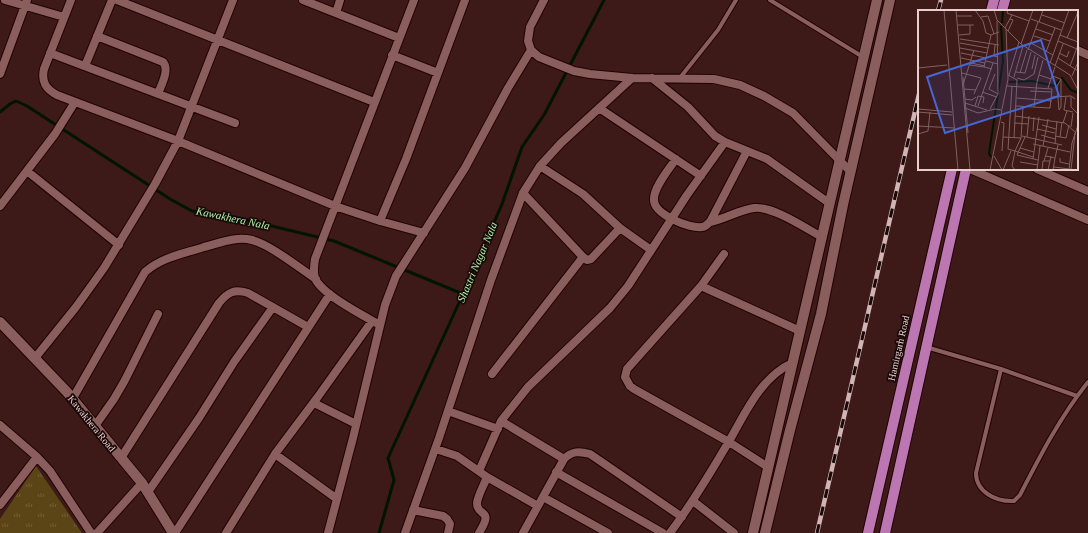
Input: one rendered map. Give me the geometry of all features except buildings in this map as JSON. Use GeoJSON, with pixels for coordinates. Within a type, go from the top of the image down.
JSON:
{"type":"FeatureCollection","features":[{"type":"Feature","properties":{"kind":"main road"},"geometry":{"type":"LineString","coordinates":[[991,10],[994,0]]}},
{"type":"Feature","properties":{"kind":"main road"},"geometry":{"type":"LineString","coordinates":[[1002,10],[1005,0]]}},
{"type":"Feature","properties":{"kind":"main road","name":"Hamirgarh Road"},"geometry":{"type":"LineString","coordinates":[[868,533],[952,170]]}},
{"type":"Feature","properties":{"kind":"main road"},"geometry":{"type":"LineString","coordinates":[[884,533],[966,170]]}},
{"type":"Feature","properties":{"kind":"street"},"geometry":{"type":"LineString","coordinates":[[5,0],[26,3],[64,17]]}},
{"type":"Feature","properties":{"kind":"street"},"geometry":{"type":"LineString","coordinates":[[71,0],[42,76],[44,85],[48,90],[57,95],[178,141],[334,206],[424,233]]}},
{"type":"Feature","properties":{"kind":"street"},"geometry":{"type":"LineString","coordinates":[[85,66],[112,0]]}},
{"type":"Feature","properties":{"kind":"street"},"geometry":{"type":"LineString","coordinates":[[117,0],[374,102]]}},
{"type":"Feature","properties":{"kind":"street"},"geometry":{"type":"LineString","coordinates":[[35,358],[76,307],[104,268],[155,184],[178,141],[233,0]]}},
{"type":"Feature","properties":{"kind":"street"},"geometry":{"type":"LineString","coordinates":[[303,0],[399,38]]}},
{"type":"Feature","properties":{"kind":"street"},"geometry":{"type":"LineString","coordinates":[[336,13],[340,0]]}},
{"type":"Feature","properties":{"kind":"street"},"geometry":{"type":"LineString","coordinates":[[316,279],[314,271],[315,259],[319,244],[414,0]]}},
{"type":"Feature","properties":{"kind":"street"},"geometry":{"type":"LineString","coordinates":[[380,221],[406,159],[465,0]]}},
{"type":"Feature","properties":{"kind":"street"},"geometry":{"type":"LineString","coordinates":[[544,0],[530,27],[528,41],[531,50],[539,57],[574,71],[590,74],[632,78],[714,79],[740,86],[764,96],[793,113],[850,171]]}},
{"type":"Feature","properties":{"kind":"street"},"geometry":{"type":"LineString","coordinates":[[753,533],[877,0]]}},
{"type":"Feature","properties":{"kind":"street"},"geometry":{"type":"LineString","coordinates":[[765,533],[790,430],[821,314],[850,171],[876,66],[890,0]]}},
{"type":"Feature","properties":{"kind":"street"},"geometry":{"type":"LineString","coordinates":[[0,74],[26,3]]}},
{"type":"Feature","properties":{"kind":"street"},"geometry":{"type":"LineString","coordinates":[[97,36],[163,62],[165,64],[166,71],[158,94]]}},
{"type":"Feature","properties":{"kind":"street"},"geometry":{"type":"LineString","coordinates":[[328,533],[385,305],[396,276],[465,168],[508,88],[531,50]]}},
{"type":"Feature","properties":{"kind":"street"},"geometry":{"type":"LineString","coordinates":[[1078,50],[1088,54]]}},
{"type":"Feature","properties":{"kind":"street"},"geometry":{"type":"LineString","coordinates":[[50,53],[235,123]]}},
{"type":"Feature","properties":{"kind":"street"},"geometry":{"type":"LineString","coordinates":[[392,55],[438,73]]}},
{"type":"Feature","properties":{"kind":"street"},"geometry":{"type":"LineString","coordinates":[[405,533],[436,449],[491,280],[523,193],[540,166],[564,140],[632,78]]}},
{"type":"Feature","properties":{"kind":"street"},"geometry":{"type":"LineString","coordinates":[[652,78],[688,107],[715,136],[747,151],[767,158],[830,203]]}},
{"type":"Feature","properties":{"kind":"street"},"geometry":{"type":"LineString","coordinates":[[0,206],[3,197],[27,171],[63,123],[75,102]]}},
{"type":"Feature","properties":{"kind":"street"},"geometry":{"type":"LineString","coordinates":[[599,108],[701,176]]}},
{"type":"Feature","properties":{"kind":"street"},"geometry":{"type":"LineString","coordinates":[[479,471],[499,425],[528,387],[610,308],[628,286],[701,176],[726,142]]}},
{"type":"Feature","properties":{"kind":"street"},"geometry":{"type":"LineString","coordinates":[[676,159],[657,188],[654,202],[657,208],[672,219],[696,227],[706,226],[710,222],[747,151]]}},
{"type":"Feature","properties":{"kind":"street"},"geometry":{"type":"LineString","coordinates":[[540,166],[582,194],[620,228],[651,250]]}},
{"type":"Feature","properties":{"kind":"street"},"geometry":{"type":"LineString","coordinates":[[972,170],[1088,220]]}},
{"type":"Feature","properties":{"kind":"street"},"geometry":{"type":"LineString","coordinates":[[1039,170],[1088,191]]}},
{"type":"Feature","properties":{"kind":"street"},"geometry":{"type":"LineString","coordinates":[[27,171],[118,245]]}},
{"type":"Feature","properties":{"kind":"street"},"geometry":{"type":"LineString","coordinates":[[523,193],[587,260],[591,259],[620,228]]}},
{"type":"Feature","properties":{"kind":"street"},"geometry":{"type":"LineString","coordinates":[[710,222],[722,220],[745,210],[763,208],[773,211],[822,237]]}},
{"type":"Feature","properties":{"kind":"street"},"geometry":{"type":"LineString","coordinates":[[73,398],[145,272],[157,263],[171,256],[215,243],[234,240],[252,240],[273,250],[316,279],[330,294],[380,325]]}},
{"type":"Feature","properties":{"kind":"street"},"geometry":{"type":"LineString","coordinates":[[724,254],[701,286],[627,369],[625,377],[630,386],[634,389],[729,442],[768,467]]}},
{"type":"Feature","properties":{"kind":"street"},"geometry":{"type":"LineString","coordinates":[[492,374],[583,257]]}},
{"type":"Feature","properties":{"kind":"street"},"geometry":{"type":"LineString","coordinates":[[701,286],[800,331]]}},
{"type":"Feature","properties":{"kind":"street"},"geometry":{"type":"LineString","coordinates":[[121,458],[219,302],[226,295],[231,292],[242,291],[248,293],[308,327]]}},
{"type":"Feature","properties":{"kind":"street"},"geometry":{"type":"LineString","coordinates":[[174,533],[330,294]]}},
{"type":"Feature","properties":{"kind":"street"},"geometry":{"type":"LineString","coordinates":[[148,492],[199,418],[234,362],[273,307]]}},
{"type":"Feature","properties":{"kind":"street"},"geometry":{"type":"LineString","coordinates":[[95,426],[125,380],[158,314]]}},
{"type":"Feature","properties":{"kind":"street"},"geometry":{"type":"LineString","coordinates":[[226,533],[275,454],[314,403],[372,320]]}},
{"type":"Feature","properties":{"kind":"street","name":"Kawakhera Road"},"geometry":{"type":"LineString","coordinates":[[0,322],[73,398],[142,483],[174,533]]}},
{"type":"Feature","properties":{"kind":"street"},"geometry":{"type":"LineString","coordinates":[[670,533],[693,500],[757,393],[770,378],[782,368],[792,363]]}},
{"type":"Feature","properties":{"kind":"street"},"geometry":{"type":"LineString","coordinates":[[314,403],[356,424]]}},
{"type":"Feature","properties":{"kind":"street"},"geometry":{"type":"LineString","coordinates":[[448,411],[499,425],[564,459]]}},
{"type":"Feature","properties":{"kind":"street"},"geometry":{"type":"LineString","coordinates":[[0,424],[37,457],[50,471],[91,533]]}},
{"type":"Feature","properties":{"kind":"street"},"geometry":{"type":"LineString","coordinates":[[436,449],[457,456],[487,477],[538,506]]}},
{"type":"Feature","properties":{"kind":"street"},"geometry":{"type":"LineString","coordinates":[[524,533],[564,459],[568,454],[574,452],[590,454],[682,517]]}},
{"type":"Feature","properties":{"kind":"street"},"geometry":{"type":"LineString","coordinates":[[275,454],[337,499]]}},
{"type":"Feature","properties":{"kind":"street"},"geometry":{"type":"LineString","coordinates":[[0,505],[37,457]]}},
{"type":"Feature","properties":{"kind":"street"},"geometry":{"type":"LineString","coordinates":[[556,472],[663,533]]}},
{"type":"Feature","properties":{"kind":"street"},"geometry":{"type":"LineString","coordinates":[[480,533],[486,520],[486,516],[478,507],[478,502],[487,477]]}},
{"type":"Feature","properties":{"kind":"street"},"geometry":{"type":"LineString","coordinates":[[97,533],[142,483]]}},
{"type":"Feature","properties":{"kind":"street"},"geometry":{"type":"LineString","coordinates":[[543,497],[608,533]]}},
{"type":"Feature","properties":{"kind":"street"},"geometry":{"type":"LineString","coordinates":[[693,500],[734,533]]}},
{"type":"Feature","properties":{"kind":"street"},"geometry":{"type":"LineString","coordinates":[[413,510],[442,516],[447,519],[450,524],[448,533]]}},
{"type":"Feature","properties":{"kind":"lane"},"geometry":{"type":"LineString","coordinates":[[679,79],[718,30],[736,0]]}},
{"type":"Feature","properties":{"kind":"lane"},"geometry":{"type":"LineString","coordinates":[[770,0],[863,57]]}},
{"type":"Feature","properties":{"kind":"lane"},"geometry":{"type":"LineString","coordinates":[[926,347],[1000,369],[1077,396]]}},
{"type":"Feature","properties":{"kind":"lane"},"geometry":{"type":"LineString","coordinates":[[1000,369],[976,473],[976,480],[984,491],[1001,500],[1014,501],[1020,495],[1055,429],[1088,382]]}},
{"type":"Feature","properties":{"kind":"green space"},"geometry":{"type":"Polygon","coordinates":[[[36,466],[82,533],[0,533],[0,519],[36,466]]]}},
{"type":"Feature","properties":{"kind":"waterway","name":"Shastri Nagar Nala"},"geometry":{"type":"LineString","coordinates":[[379,533],[394,480],[388,458],[463,294],[502,204],[522,147],[544,115],[604,0]]}},
{"type":"Feature","properties":{"kind":"waterway","name":"Kawakhera Nala"},"geometry":{"type":"LineString","coordinates":[[0,112],[16,101],[27,106],[170,199],[192,211],[234,217],[334,241],[463,294]]}},
{"type":"Feature","properties":{"kind":"railway"},"geometry":{"type":"LineString","coordinates":[[938,10],[941,0]]}},
{"type":"Feature","properties":{"kind":"railway"},"geometry":{"type":"LineString","coordinates":[[817,533],[918,98]]}}]}
